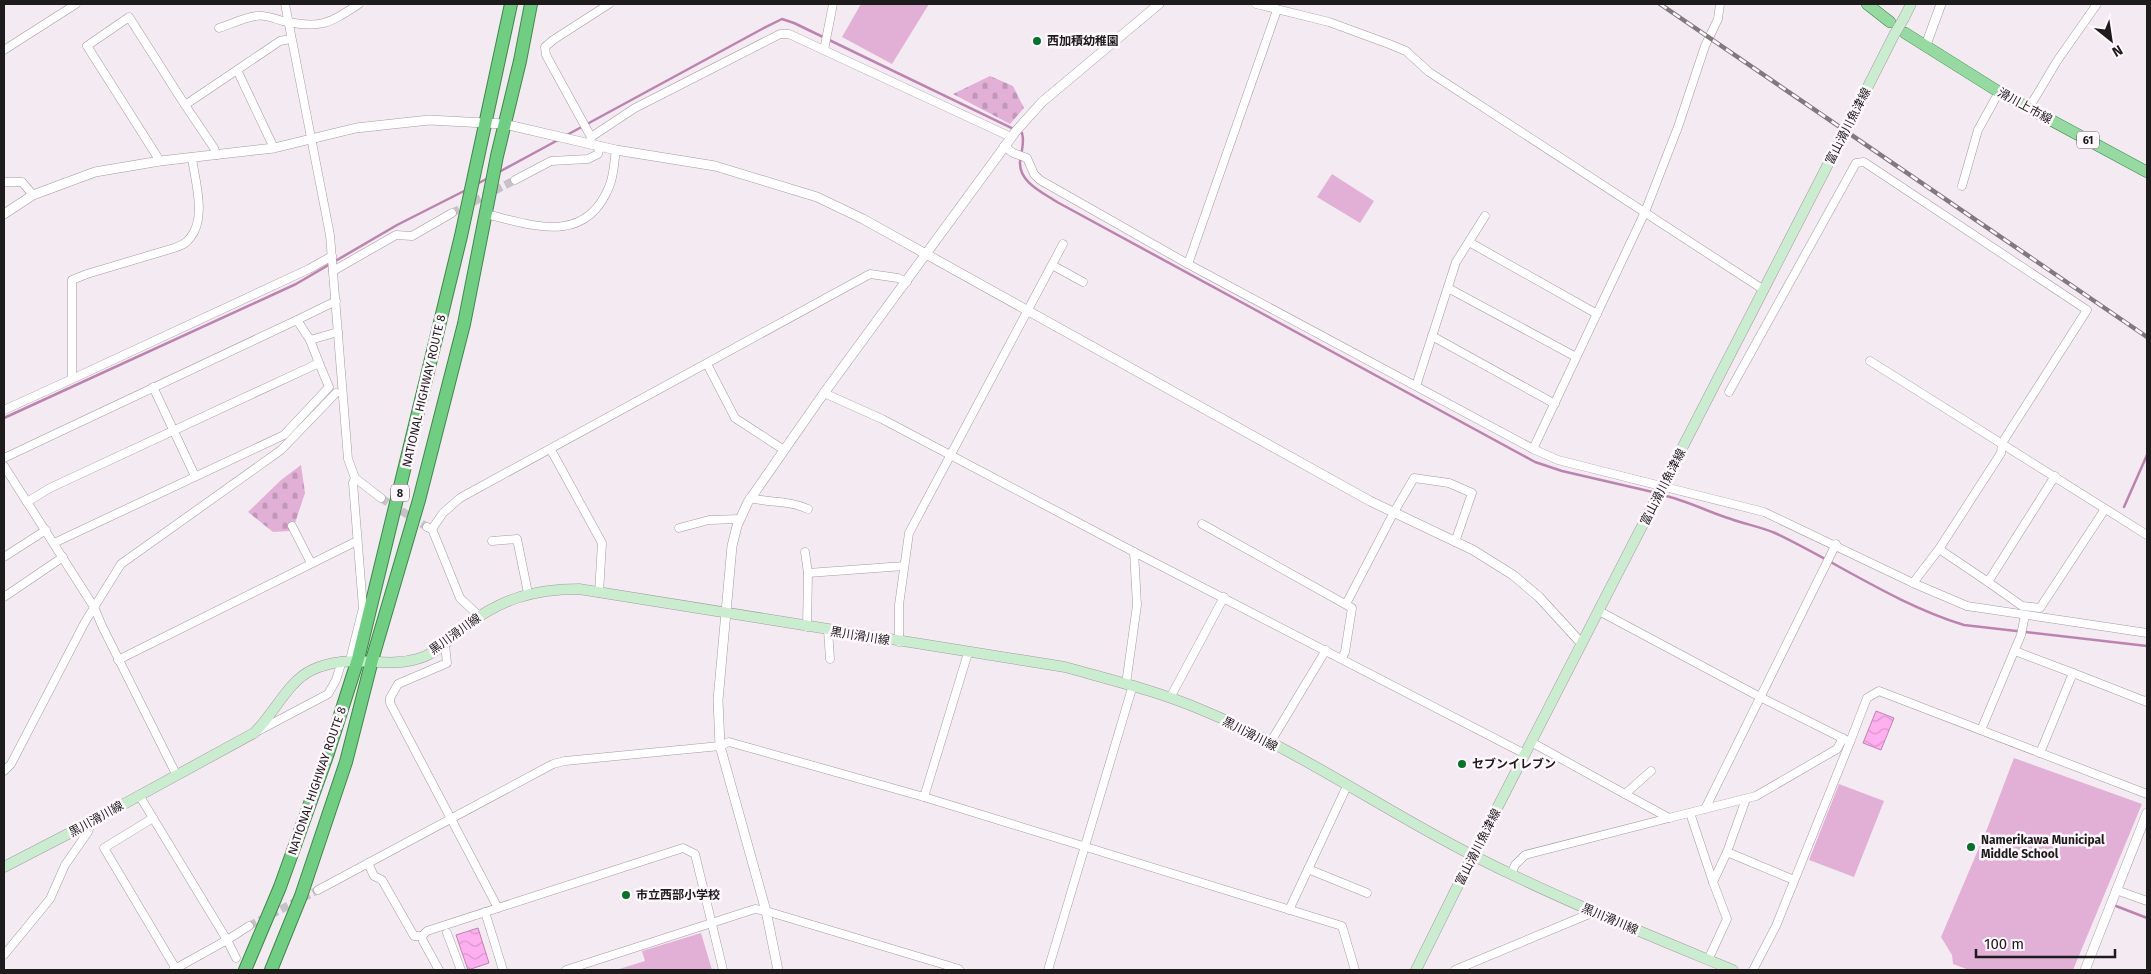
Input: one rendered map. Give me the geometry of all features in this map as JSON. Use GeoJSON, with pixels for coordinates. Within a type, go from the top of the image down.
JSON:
{"type":"FeatureCollection","features":[{"type":"Feature","properties":{"kind":"highway","name":"NATIONAL HIGHWAY ROUTE 8"},"geometry":{"type":"LineString","coordinates":[[245,970],[287,868],[327,756],[350,660],[422,400],[486,123],[511,4]]}},
{"type":"Feature","properties":{"kind":"highway","name":"NATIONAL HIGHWAY ROUTE 8"},"geometry":{"type":"LineString","coordinates":[[270,970],[300,896],[346,762],[372,660],[422,491],[464,324],[504,124],[520,60],[530,4]]}},
{"type":"Feature","properties":{"kind":"main road"},"geometry":{"type":"LineString","coordinates":[[1867,4],[1890,22]]}},
{"type":"Feature","properties":{"kind":"main road","name":"富山滑川魚津線"},"geometry":{"type":"LineString","coordinates":[[1416,970],[1473,855],[1911,4]]}},
{"type":"Feature","properties":{"kind":"main road","name":"滑川上市線"},"geometry":{"type":"LineString","coordinates":[[1905,34],[1926,45],[1999,92],[2146,169]]}},
{"type":"Feature","properties":{"kind":"main road","name":"黒川滑川線"},"geometry":{"type":"LineString","coordinates":[[4,867],[254,733],[267,720],[291,685],[311,670],[330,663],[350,660],[416,660],[434,653],[479,616],[528,593],[553,589],[579,589],[899,642],[1065,667],[1129,684],[1202,710],[1270,743],[1511,874],[1594,912],[1733,970]]}},
{"type":"Feature","properties":{"kind":"street"},"geometry":{"type":"LineString","coordinates":[[4,50],[76,4]]}},
{"type":"Feature","properties":{"kind":"street"},"geometry":{"type":"LineString","coordinates":[[285,4],[290,39],[330,235],[348,459],[355,478],[381,498]]}},
{"type":"Feature","properties":{"kind":"street"},"geometry":{"type":"LineString","coordinates":[[219,28],[258,15],[288,22],[315,26],[322,25],[359,4]]}},
{"type":"Feature","properties":{"kind":"street"},"geometry":{"type":"LineString","coordinates":[[590,140],[546,56],[545,47],[608,4]]}},
{"type":"Feature","properties":{"kind":"street"},"geometry":{"type":"LineString","coordinates":[[778,970],[766,911],[720,746],[718,700],[732,546],[740,519],[750,498],[824,393],[907,282],[1011,137],[1042,102],[1159,4]]}},
{"type":"Feature","properties":{"kind":"street"},"geometry":{"type":"LineString","coordinates":[[1256,4],[1329,22],[1406,51],[1428,72],[1764,290]]}},
{"type":"Feature","properties":{"kind":"street"},"geometry":{"type":"LineString","coordinates":[[1533,449],[1645,212],[1678,127],[1705,46],[1718,19],[1720,4]]}},
{"type":"Feature","properties":{"kind":"street"},"geometry":{"type":"LineString","coordinates":[[1926,45],[1941,4]]}},
{"type":"Feature","properties":{"kind":"street"},"geometry":{"type":"LineString","coordinates":[[2028,108],[2057,61],[2098,4]]}},
{"type":"Feature","properties":{"kind":"street"},"geometry":{"type":"LineString","coordinates":[[824,50],[832,5]]}},
{"type":"Feature","properties":{"kind":"street"},"geometry":{"type":"LineString","coordinates":[[1188,264],[1277,10]]}},
{"type":"Feature","properties":{"kind":"street"},"geometry":{"type":"LineString","coordinates":[[160,161],[87,46],[129,17],[214,148],[216,156]]}},
{"type":"Feature","properties":{"kind":"street"},"geometry":{"type":"LineString","coordinates":[[590,140],[635,108],[780,34],[789,34],[1011,137]]}},
{"type":"Feature","properties":{"kind":"street"},"geometry":{"type":"LineString","coordinates":[[185,105],[280,41],[290,39]]}},
{"type":"Feature","properties":{"kind":"street"},"geometry":{"type":"LineString","coordinates":[[237,70],[274,148]]}},
{"type":"Feature","properties":{"kind":"street"},"geometry":{"type":"LineString","coordinates":[[1962,186],[1978,130],[1999,92]]}},
{"type":"Feature","properties":{"kind":"street"},"geometry":{"type":"LineString","coordinates":[[4,214],[33,195],[95,172],[160,161],[274,148],[356,128],[429,120],[504,124],[590,140],[600,146],[616,150],[714,166],[817,197],[927,253],[1394,512],[1455,542],[1513,575],[1539,597],[1582,644]]}},
{"type":"Feature","properties":{"kind":"street"},"geometry":{"type":"LineString","coordinates":[[515,180],[551,161],[588,159],[598,154],[600,146]]}},
{"type":"Feature","properties":{"kind":"street"},"geometry":{"type":"LineString","coordinates":[[1004,146],[1027,158],[1034,174],[1040,180],[1188,264],[1533,449],[1558,460],[1664,485],[1764,512],[1836,544],[1913,583],[1967,606],[1992,612],[2025,615],[2147,634]]}},
{"type":"Feature","properties":{"kind":"street"},"geometry":{"type":"LineString","coordinates":[[486,214],[544,228],[566,227],[587,217],[601,204],[610,185],[616,150]]}},
{"type":"Feature","properties":{"kind":"street"},"geometry":{"type":"LineString","coordinates":[[72,379],[72,280],[174,248],[184,244],[191,238],[199,214],[192,158]]}},
{"type":"Feature","properties":{"kind":"street"},"geometry":{"type":"LineString","coordinates":[[1729,392],[1852,168],[1856,164],[1864,162],[2086,310],[2002,443],[2000,453],[1939,549],[1913,583]]}},
{"type":"Feature","properties":{"kind":"street"},"geometry":{"type":"LineString","coordinates":[[4,182],[22,182],[33,195]]}},
{"type":"Feature","properties":{"kind":"street"},"geometry":{"type":"LineString","coordinates":[[333,271],[396,235],[412,236],[452,213]]}},
{"type":"Feature","properties":{"kind":"street"},"geometry":{"type":"LineString","coordinates":[[1416,386],[1456,262],[1485,216]]}},
{"type":"Feature","properties":{"kind":"street"},"geometry":{"type":"LineString","coordinates":[[1469,242],[1597,314]]}},
{"type":"Feature","properties":{"kind":"street"},"geometry":{"type":"LineString","coordinates":[[899,642],[899,605],[910,533],[1063,244]]}},
{"type":"Feature","properties":{"kind":"street"},"geometry":{"type":"LineString","coordinates":[[4,410],[309,269],[332,256]]}},
{"type":"Feature","properties":{"kind":"street"},"geometry":{"type":"LineString","coordinates":[[1052,265],[1083,282]]}},
{"type":"Feature","properties":{"kind":"street"},"geometry":{"type":"LineString","coordinates":[[479,616],[460,598],[429,528],[460,498],[551,450],[870,274],[898,278],[907,282]]}},
{"type":"Feature","properties":{"kind":"street"},"geometry":{"type":"LineString","coordinates":[[1448,288],[1576,357]]}},
{"type":"Feature","properties":{"kind":"street"},"geometry":{"type":"LineString","coordinates":[[4,458],[336,301]]}},
{"type":"Feature","properties":{"kind":"street"},"geometry":{"type":"LineString","coordinates":[[54,543],[284,435],[329,386],[310,340],[296,320]]}},
{"type":"Feature","properties":{"kind":"street"},"geometry":{"type":"LineString","coordinates":[[310,340],[338,332]]}},
{"type":"Feature","properties":{"kind":"street"},"geometry":{"type":"LineString","coordinates":[[1432,336],[1555,404]]}},
{"type":"Feature","properties":{"kind":"street"},"geometry":{"type":"LineString","coordinates":[[1870,361],[2147,535]]}},
{"type":"Feature","properties":{"kind":"street"},"geometry":{"type":"LineString","coordinates":[[27,502],[50,488],[318,363]]}},
{"type":"Feature","properties":{"kind":"street"},"geometry":{"type":"LineString","coordinates":[[707,364],[735,418],[784,450]]}},
{"type":"Feature","properties":{"kind":"street"},"geometry":{"type":"LineString","coordinates":[[153,387],[195,476]]}},
{"type":"Feature","properties":{"kind":"street"},"geometry":{"type":"LineString","coordinates":[[824,393],[882,419],[1134,552],[1525,754]]}},
{"type":"Feature","properties":{"kind":"street"},"geometry":{"type":"LineString","coordinates":[[4,771],[11,764],[94,606],[121,564],[281,450],[336,394]]}},
{"type":"Feature","properties":{"kind":"street"},"geometry":{"type":"LineString","coordinates":[[551,450],[602,543],[599,592]]}},
{"type":"Feature","properties":{"kind":"street"},"geometry":{"type":"LineString","coordinates":[[4,466],[94,606],[118,660],[176,774]]}},
{"type":"Feature","properties":{"kind":"street"},"geometry":{"type":"LineString","coordinates":[[1988,582],[2055,476]]}},
{"type":"Feature","properties":{"kind":"street"},"geometry":{"type":"LineString","coordinates":[[254,733],[324,697],[350,660],[363,608],[353,484],[355,478]]}},
{"type":"Feature","properties":{"kind":"street"},"geometry":{"type":"LineString","coordinates":[[1346,604],[1414,478],[1449,483],[1472,493],[1455,542]]}},
{"type":"Feature","properties":{"kind":"street"},"geometry":{"type":"LineString","coordinates":[[750,498],[765,502],[794,502],[808,509]]}},
{"type":"Feature","properties":{"kind":"street"},"geometry":{"type":"LineString","coordinates":[[1939,549],[2022,606],[2040,608],[2105,509]]}},
{"type":"Feature","properties":{"kind":"street"},"geometry":{"type":"LineString","coordinates":[[679,528],[709,520],[740,519]]}},
{"type":"Feature","properties":{"kind":"street"},"geometry":{"type":"LineString","coordinates":[[1202,524],[1352,608],[1345,652],[1342,658]]}},
{"type":"Feature","properties":{"kind":"street"},"geometry":{"type":"LineString","coordinates":[[292,526],[311,563]]}},
{"type":"Feature","properties":{"kind":"street"},"geometry":{"type":"LineString","coordinates":[[4,557],[46,530]]}},
{"type":"Feature","properties":{"kind":"street"},"geometry":{"type":"LineString","coordinates":[[492,540],[517,539],[528,593]]}},
{"type":"Feature","properties":{"kind":"street"},"geometry":{"type":"LineString","coordinates":[[118,660],[357,541]]}},
{"type":"Feature","properties":{"kind":"street"},"geometry":{"type":"LineString","coordinates":[[1706,809],[1836,544]]}},
{"type":"Feature","properties":{"kind":"street"},"geometry":{"type":"LineString","coordinates":[[805,552],[808,573],[807,627]]}},
{"type":"Feature","properties":{"kind":"street"},"geometry":{"type":"LineString","coordinates":[[1048,970],[1129,684],[1137,605],[1134,552]]}},
{"type":"Feature","properties":{"kind":"street"},"geometry":{"type":"LineString","coordinates":[[4,597],[63,557]]}},
{"type":"Feature","properties":{"kind":"street"},"geometry":{"type":"LineString","coordinates":[[808,573],[904,566]]}},
{"type":"Feature","properties":{"kind":"street"},"geometry":{"type":"LineString","coordinates":[[1170,698],[1224,598]]}},
{"type":"Feature","properties":{"kind":"street"},"geometry":{"type":"LineString","coordinates":[[1599,611],[1760,697],[1846,740]]}},
{"type":"Feature","properties":{"kind":"street"},"geometry":{"type":"LineString","coordinates":[[1981,730],[2021,635],[2025,615]]}},
{"type":"Feature","properties":{"kind":"street"},"geometry":{"type":"LineString","coordinates":[[828,630],[830,659]]}},
{"type":"Feature","properties":{"kind":"street"},"geometry":{"type":"LineString","coordinates":[[444,645],[447,663],[398,684],[390,698],[390,704],[452,817],[498,908]]}},
{"type":"Feature","properties":{"kind":"street"},"geometry":{"type":"LineString","coordinates":[[1270,743],[1326,650]]}},
{"type":"Feature","properties":{"kind":"street"},"geometry":{"type":"LineString","coordinates":[[2014,651],[2147,702]]}},
{"type":"Feature","properties":{"kind":"street"},"geometry":{"type":"LineString","coordinates":[[924,797],[968,652]]}},
{"type":"Feature","properties":{"kind":"street"},"geometry":{"type":"LineString","coordinates":[[2040,753],[2073,673]]}},
{"type":"Feature","properties":{"kind":"street"},"geometry":{"type":"LineString","coordinates":[[1753,970],[1776,926],[1846,740],[1867,698],[1879,691],[2147,794]]}},
{"type":"Feature","properties":{"kind":"street"},"geometry":{"type":"LineString","coordinates":[[1511,874],[1515,865],[1525,855],[1756,796],[1837,749],[1846,740]]}},
{"type":"Feature","properties":{"kind":"street"},"geometry":{"type":"LineString","coordinates":[[318,890],[553,764],[565,760],[720,746],[728,742],[924,797],[1342,926],[1356,970]]}},
{"type":"Feature","properties":{"kind":"street"},"geometry":{"type":"LineString","coordinates":[[1531,742],[1669,818]]}},
{"type":"Feature","properties":{"kind":"street"},"geometry":{"type":"LineString","coordinates":[[1625,794],[1651,771]]}},
{"type":"Feature","properties":{"kind":"street"},"geometry":{"type":"LineString","coordinates":[[1289,910],[1347,786]]}},
{"type":"Feature","properties":{"kind":"street"},"geometry":{"type":"LineString","coordinates":[[140,795],[236,958]]}},
{"type":"Feature","properties":{"kind":"street"},"geometry":{"type":"LineString","coordinates":[[1713,882],[1727,852],[1746,800]]}},
{"type":"Feature","properties":{"kind":"street"},"geometry":{"type":"LineString","coordinates":[[1690,813],[1727,919],[1708,960]]}},
{"type":"Feature","properties":{"kind":"street"},"geometry":{"type":"LineString","coordinates":[[2085,970],[2147,813]]}},
{"type":"Feature","properties":{"kind":"street"},"geometry":{"type":"LineString","coordinates":[[153,818],[104,848],[174,970],[249,926]]}},
{"type":"Feature","properties":{"kind":"street"},"geometry":{"type":"LineString","coordinates":[[4,955],[50,899],[65,865],[88,832],[91,822]]}},
{"type":"Feature","properties":{"kind":"street"},"geometry":{"type":"LineString","coordinates":[[368,863],[374,876],[382,880],[414,936],[422,936],[427,931],[683,848],[695,854],[724,970]]}},
{"type":"Feature","properties":{"kind":"street"},"geometry":{"type":"LineString","coordinates":[[1727,852],[1794,880]]}},
{"type":"Feature","properties":{"kind":"street"},"geometry":{"type":"LineString","coordinates":[[1308,869],[1367,893]]}},
{"type":"Feature","properties":{"kind":"street"},"geometry":{"type":"LineString","coordinates":[[2116,890],[2147,901]]}},
{"type":"Feature","properties":{"kind":"street"},"geometry":{"type":"LineString","coordinates":[[566,970],[711,922],[755,910],[766,911],[960,970]]}},
{"type":"Feature","properties":{"kind":"street"},"geometry":{"type":"LineString","coordinates":[[485,912],[503,970]]}},
{"type":"Feature","properties":{"kind":"street"},"geometry":{"type":"LineString","coordinates":[[1454,970],[1594,912]]}},
{"type":"Feature","properties":{"kind":"street"},"geometry":{"type":"LineString","coordinates":[[447,933],[461,970]]}},
{"type":"Feature","properties":{"kind":"street"},"geometry":{"type":"LineString","coordinates":[[422,936],[439,970]]}},
{"type":"Feature","properties":{"kind":"green space"},"geometry":{"type":"Polygon","coordinates":[[[861,4],[929,4],[892,64],[842,37],[861,4]]]}},
{"type":"Feature","properties":{"kind":"green space"},"geometry":{"type":"Polygon","coordinates":[[[990,76],[1013,86],[1024,108],[1010,124],[953,94],[990,76]]]}},
{"type":"Feature","properties":{"kind":"green space"},"geometry":{"type":"Polygon","coordinates":[[[1332,174],[1374,201],[1360,223],[1317,197],[1332,174]]]}},
{"type":"Feature","properties":{"kind":"green space"},"geometry":{"type":"Polygon","coordinates":[[[301,465],[305,493],[295,523],[289,531],[273,532],[248,512],[281,480],[301,465]]]}},
{"type":"Feature","properties":{"kind":"green space"},"geometry":{"type":"Polygon","coordinates":[[[2014,758],[2142,804],[2073,970],[1969,970],[1953,964],[1952,955],[1941,937],[1987,829],[2014,758]]]}},
{"type":"Feature","properties":{"kind":"green space"},"geometry":{"type":"Polygon","coordinates":[[[1839,784],[1884,801],[1854,877],[1809,860],[1839,784]]]}},
{"type":"Feature","properties":{"kind":"green space"},"geometry":{"type":"Polygon","coordinates":[[[701,933],[712,970],[616,970],[645,961],[642,951],[701,933]]]}},
{"type":"Feature","properties":{"kind":"water"},"geometry":{"type":"Polygon","coordinates":[[[1876,711],[1894,718],[1881,750],[1863,743],[1876,711]]]}},
{"type":"Feature","properties":{"kind":"water"},"geometry":{"type":"Polygon","coordinates":[[[478,928],[489,963],[468,970],[456,935],[478,928]]]}},
{"type":"Feature","properties":{"kind":"waterway"},"geometry":{"type":"LineString","coordinates":[[565,136],[782,19],[794,23],[1022,133],[1023,141],[1020,162],[1023,175],[1033,186],[1057,202],[1535,462],[1562,471],[1657,493]]}},
{"type":"Feature","properties":{"kind":"waterway"},"geometry":{"type":"LineString","coordinates":[[499,172],[558,140]]}},
{"type":"Feature","properties":{"kind":"waterway"},"geometry":{"type":"LineString","coordinates":[[477,184],[488,178]]}},
{"type":"Feature","properties":{"kind":"waterway"},"geometry":{"type":"LineString","coordinates":[[4,418],[296,284],[397,225],[466,190]]}},
{"type":"Feature","properties":{"kind":"waterway"},"geometry":{"type":"LineString","coordinates":[[2124,507],[2147,455]]}},
{"type":"Feature","properties":{"kind":"waterway"},"geometry":{"type":"LineString","coordinates":[[1662,495],[1775,533],[1891,595],[1964,625],[2147,646]]}},
{"type":"Feature","properties":{"kind":"waterway"},"geometry":{"type":"LineString","coordinates":[[2116,906],[2147,918]]}},
{"type":"Feature","properties":{"kind":"tunnel"},"geometry":{"type":"LineString","coordinates":[[452,213],[515,180]]}},
{"type":"Feature","properties":{"kind":"tunnel"},"geometry":{"type":"LineString","coordinates":[[381,498],[427,527]]}},
{"type":"Feature","properties":{"kind":"tunnel"},"geometry":{"type":"LineString","coordinates":[[249,926],[318,890]]}},
{"type":"Feature","properties":{"kind":"railway"},"geometry":{"type":"LineString","coordinates":[[1660,4],[2147,337]]}},
{"type":"Feature","properties":{"kind":"place","name":"西加積幼稚園"},"geometry":{"type":"Point","coordinates":[1037,41]}},
{"type":"Feature","properties":{"kind":"place","name":"セブンイレブン"},"geometry":{"type":"Point","coordinates":[1462,764]}},
{"type":"Feature","properties":{"kind":"place","name":"Namerikawa Municipal Middle School"},"geometry":{"type":"Point","coordinates":[1971,847]}},
{"type":"Feature","properties":{"kind":"place","name":"市立西部小学校"},"geometry":{"type":"Point","coordinates":[626,895]}}]}
